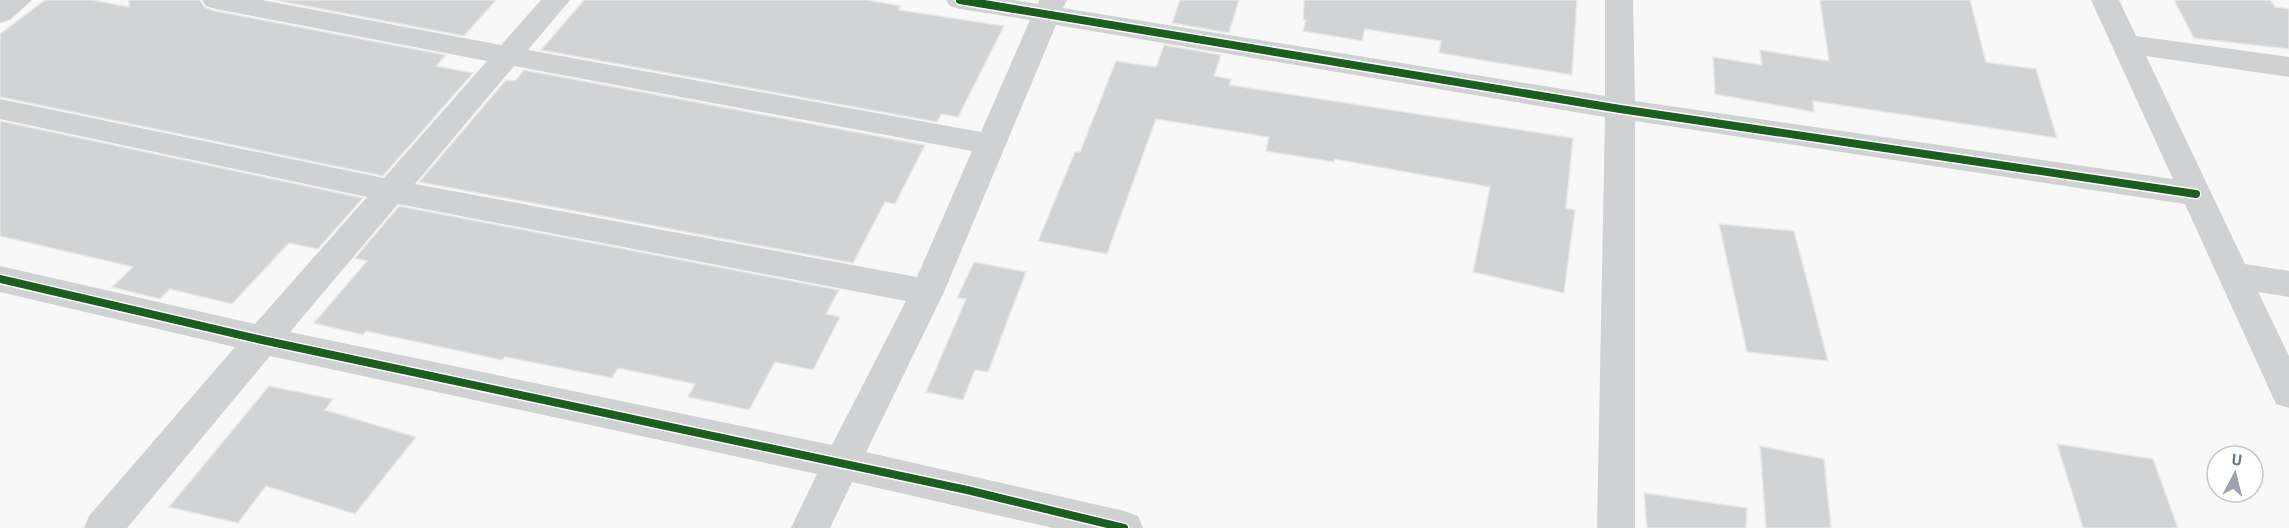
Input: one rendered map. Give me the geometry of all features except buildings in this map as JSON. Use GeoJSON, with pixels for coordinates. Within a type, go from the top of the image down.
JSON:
{"type":"FeatureCollection","features":[{"type":"Feature","properties":{"kind":"street"},"geometry":{"type":"LineString","coordinates":[[0,14],[18,0]]}},
{"type":"Feature","properties":{"kind":"street"},"geometry":{"type":"LineString","coordinates":[[216,0],[990,144]]}},
{"type":"Feature","properties":{"kind":"street"},"geometry":{"type":"LineString","coordinates":[[103,528],[556,0]]}},
{"type":"Feature","properties":{"kind":"street"},"geometry":{"type":"LineString","coordinates":[[960,0],[1049,8],[1620,109],[2196,194]]}},
{"type":"Feature","properties":{"kind":"street"},"geometry":{"type":"LineString","coordinates":[[1616,528],[1619,0]]}},
{"type":"Feature","properties":{"kind":"street"},"geometry":{"type":"LineString","coordinates":[[2106,0],[2124,44],[2289,393]]}},
{"type":"Feature","properties":{"kind":"street"},"geometry":{"type":"LineString","coordinates":[[810,528],[927,292],[1049,8]]}},
{"type":"Feature","properties":{"kind":"street"},"geometry":{"type":"LineString","coordinates":[[2124,44],[2289,67]]}},
{"type":"Feature","properties":{"kind":"street"},"geometry":{"type":"LineString","coordinates":[[0,109],[392,191],[927,292]]}},
{"type":"Feature","properties":{"kind":"street"},"geometry":{"type":"LineString","coordinates":[[2234,275],[2289,284]]}},
{"type":"Feature","properties":{"kind":"street"},"geometry":{"type":"LineString","coordinates":[[0,279],[262,340],[967,490],[1124,528]]}},
{"type":"Feature","properties":{"kind":"cycle path"},"geometry":{"type":"LineString","coordinates":[[960,0],[1620,109],[2196,194]]}},
{"type":"Feature","properties":{"kind":"cycle path"},"geometry":{"type":"LineString","coordinates":[[0,279],[262,340],[967,490],[1124,528]]}}]}
